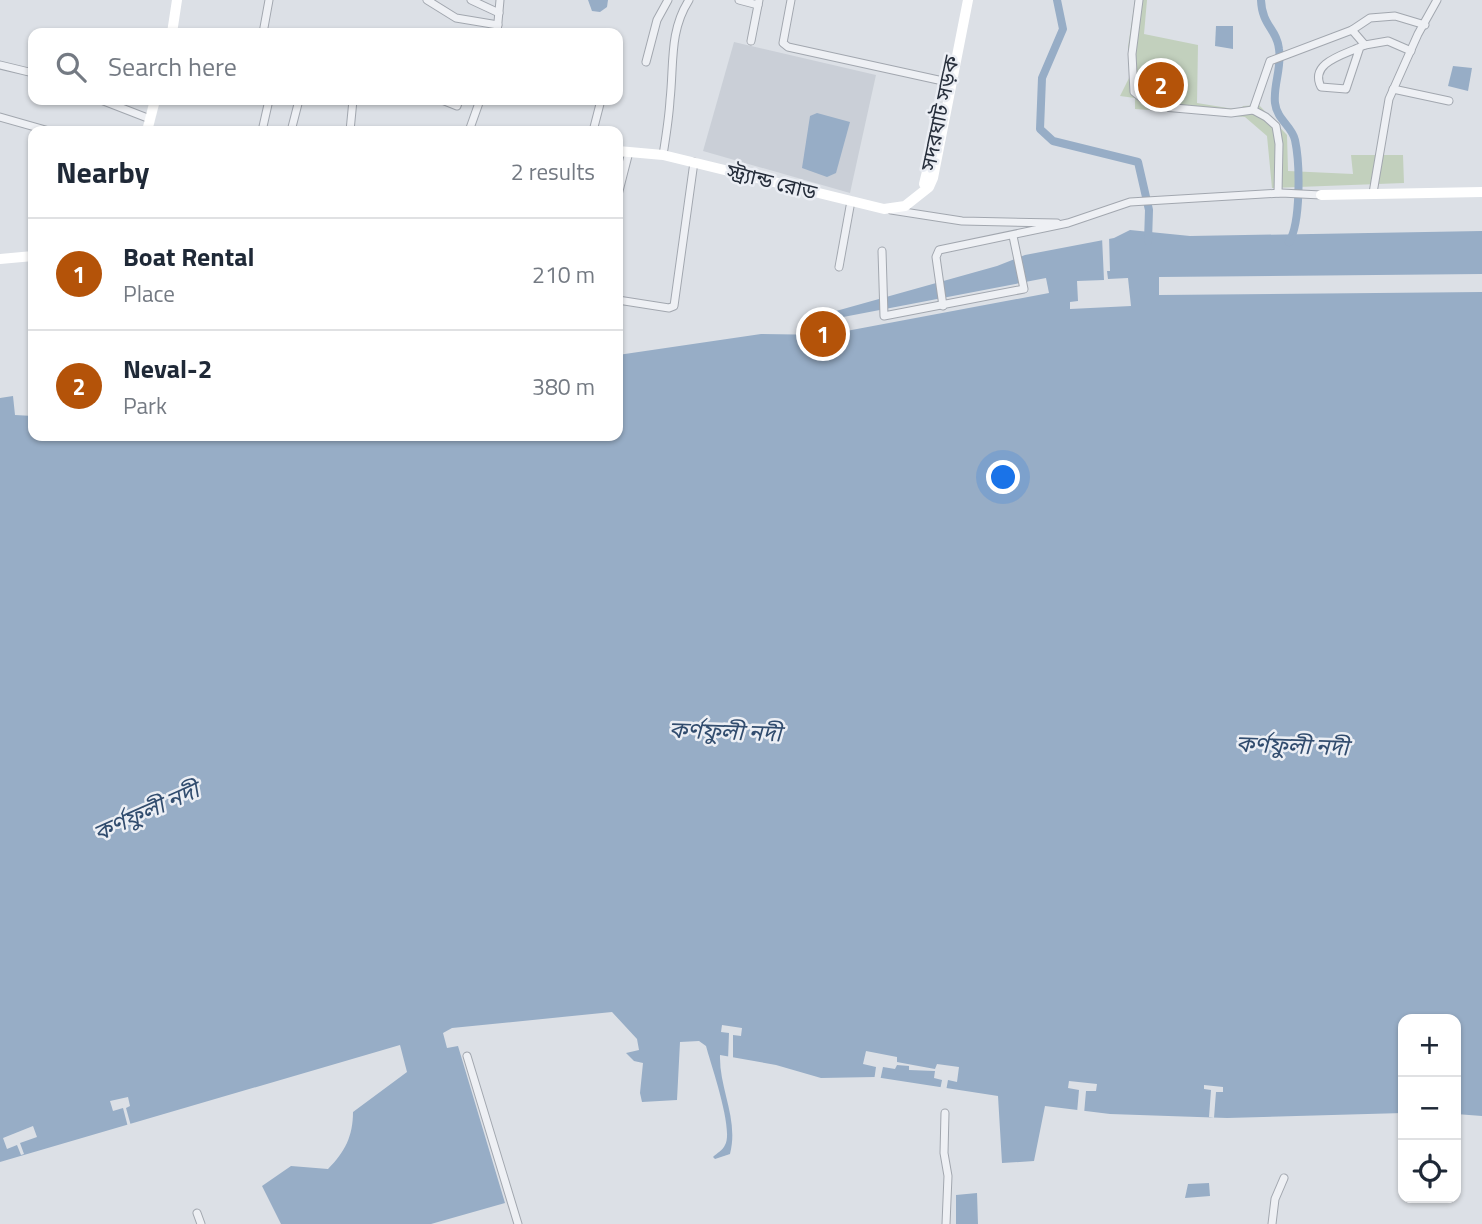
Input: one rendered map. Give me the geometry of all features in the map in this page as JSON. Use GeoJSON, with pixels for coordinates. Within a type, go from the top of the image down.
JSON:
{"type":"FeatureCollection","features":[{"type":"Feature","properties":{"kind":"main road"},"geometry":{"type":"LineString","coordinates":[[173,28],[177,0]]}},
{"type":"Feature","properties":{"kind":"main road","name":"সদরঘাট সড়ক"},"geometry":{"type":"LineString","coordinates":[[884,209],[905,206],[922,193],[933,178],[939,161],[962,0]]}},
{"type":"Feature","properties":{"kind":"main road","name":"সদরঘাট সড়ক"},"geometry":{"type":"LineString","coordinates":[[949,82],[968,0]]}},
{"type":"Feature","properties":{"kind":"main road"},"geometry":{"type":"LineString","coordinates":[[148,126],[154,105]]}},
{"type":"Feature","properties":{"kind":"main road","name":"স্ট্র্যান্ড রোড"},"geometry":{"type":"LineString","coordinates":[[623,152],[663,155],[884,209]]}},
{"type":"Feature","properties":{"kind":"main road"},"geometry":{"type":"LineString","coordinates":[[1321,194],[1482,192]]}},
{"type":"Feature","properties":{"kind":"main road"},"geometry":{"type":"LineString","coordinates":[[0,259],[28,256]]}},
{"type":"Feature","properties":{"kind":"street"},"geometry":{"type":"LineString","coordinates":[[264,28],[269,0]]}},
{"type":"Feature","properties":{"kind":"street"},"geometry":{"type":"LineString","coordinates":[[427,0],[456,18],[493,28]]}},
{"type":"Feature","properties":{"kind":"street"},"geometry":{"type":"LineString","coordinates":[[471,0],[499,13]]}},
{"type":"Feature","properties":{"kind":"street"},"geometry":{"type":"LineString","coordinates":[[497,28],[500,0]]}},
{"type":"Feature","properties":{"kind":"street"},"geometry":{"type":"LineString","coordinates":[[646,62],[657,20],[667,0]]}},
{"type":"Feature","properties":{"kind":"street"},"geometry":{"type":"LineString","coordinates":[[663,155],[675,34],[690,0]]}},
{"type":"Feature","properties":{"kind":"street"},"geometry":{"type":"LineString","coordinates":[[739,0],[759,3],[751,41]]}},
{"type":"Feature","properties":{"kind":"street"},"geometry":{"type":"LineString","coordinates":[[791,0],[783,43],[788,47],[949,82]]}},
{"type":"Feature","properties":{"kind":"street"},"geometry":{"type":"LineString","coordinates":[[1139,0],[1132,54],[1132,85],[1137,96],[1152,106],[1231,113],[1253,110],[1276,126],[1279,144],[1279,193]]}},
{"type":"Feature","properties":{"kind":"street"},"geometry":{"type":"LineString","coordinates":[[1373,193],[1393,89],[1437,0]]}},
{"type":"Feature","properties":{"kind":"street"},"geometry":{"type":"LineString","coordinates":[[1253,110],[1270,61],[1352,30],[1370,18],[1395,16],[1425,25]]}},
{"type":"Feature","properties":{"kind":"street"},"geometry":{"type":"LineString","coordinates":[[1352,30],[1362,46]]}},
{"type":"Feature","properties":{"kind":"street"},"geometry":{"type":"LineString","coordinates":[[1362,46],[1346,89],[1321,87],[1319,74],[1325,63],[1362,46],[1388,41],[1410,51]]}},
{"type":"Feature","properties":{"kind":"street"},"geometry":{"type":"LineString","coordinates":[[0,65],[28,72]]}},
{"type":"Feature","properties":{"kind":"street"},"geometry":{"type":"LineString","coordinates":[[1393,89],[1449,101]]}},
{"type":"Feature","properties":{"kind":"street"},"geometry":{"type":"LineString","coordinates":[[114,105],[150,119]]}},
{"type":"Feature","properties":{"kind":"street"},"geometry":{"type":"LineString","coordinates":[[263,126],[268,105]]}},
{"type":"Feature","properties":{"kind":"street"},"geometry":{"type":"LineString","coordinates":[[291,126],[298,105]]}},
{"type":"Feature","properties":{"kind":"street"},"geometry":{"type":"LineString","coordinates":[[350,126],[353,105]]}},
{"type":"Feature","properties":{"kind":"street"},"geometry":{"type":"LineString","coordinates":[[470,126],[477,105]]}},
{"type":"Feature","properties":{"kind":"street"},"geometry":{"type":"LineString","coordinates":[[594,126],[600,105]]}},
{"type":"Feature","properties":{"kind":"street"},"geometry":{"type":"LineString","coordinates":[[0,117],[32,126]]}},
{"type":"Feature","properties":{"kind":"street"},"geometry":{"type":"LineString","coordinates":[[623,301],[669,308],[674,306],[694,162]]}},
{"type":"Feature","properties":{"kind":"street"},"geometry":{"type":"LineString","coordinates":[[943,306],[936,257],[939,250],[1068,223],[1130,202],[1279,193],[1321,194]]}},
{"type":"Feature","properties":{"kind":"street"},"geometry":{"type":"LineString","coordinates":[[839,267],[851,201]]}},
{"type":"Feature","properties":{"kind":"street"},"geometry":{"type":"LineString","coordinates":[[884,209],[962,221],[1068,223]]}},
{"type":"Feature","properties":{"kind":"street"},"geometry":{"type":"LineString","coordinates":[[882,251],[884,316],[1024,289],[1013,236]]}},
{"type":"Feature","properties":{"kind":"street"},"geometry":{"type":"LineString","coordinates":[[467,1056],[518,1224]]}},
{"type":"Feature","properties":{"kind":"street"},"geometry":{"type":"LineString","coordinates":[[945,1113],[944,1153],[948,1176],[946,1224]]}},
{"type":"Feature","properties":{"kind":"street"},"geometry":{"type":"LineString","coordinates":[[1272,1224],[1275,1199],[1284,1178]]}},
{"type":"Feature","properties":{"kind":"street"},"geometry":{"type":"LineString","coordinates":[[197,1213],[201,1224]]}},
{"type":"Feature","properties":{"kind":"shaded area"},"geometry":{"type":"Polygon","coordinates":[[[734,42],[876,75],[850,193],[703,151],[734,42]]]}},
{"type":"Feature","properties":{"kind":"green space"},"geometry":{"type":"Polygon","coordinates":[[[1135,0],[1147,0],[1144,34],[1198,45],[1197,103],[1240,110],[1243,106],[1259,105],[1287,135],[1288,171],[1353,174],[1351,155],[1403,155],[1404,183],[1272,188],[1267,136],[1245,117],[1135,109],[1135,98],[1120,96],[1131,74],[1128,47],[1135,0]]]}},
{"type":"Feature","properties":{"kind":"water"},"geometry":{"type":"Polygon","coordinates":[[[588,0],[608,0],[607,7],[600,12],[592,11],[588,0]]]}},
{"type":"Feature","properties":{"kind":"water"},"geometry":{"type":"Polygon","coordinates":[[[1216,26],[1233,26],[1233,49],[1215,46],[1216,26]]]}},
{"type":"Feature","properties":{"kind":"water"},"geometry":{"type":"Polygon","coordinates":[[[1453,66],[1472,68],[1468,91],[1448,86],[1453,66]]]}},
{"type":"Feature","properties":{"kind":"water"},"geometry":{"type":"Polygon","coordinates":[[[817,113],[850,122],[836,173],[827,177],[802,168],[810,116],[817,113]]]}},
{"type":"Feature","properties":{"kind":"water","name":"কর্ণফুলী নদী"},"geometry":{"type":"Polygon","coordinates":[[[1130,230],[1190,236],[1482,231],[1482,1116],[1461,1114],[1461,1014],[1398,1014],[1398,1113],[1227,1118],[1110,1114],[1045,1106],[1034,1161],[1002,1163],[998,1096],[875,1077],[821,1078],[776,1065],[720,1055],[722,1080],[731,1116],[732,1141],[730,1154],[715,1159],[713,1157],[725,1145],[727,1126],[706,1046],[699,1041],[680,1042],[677,1100],[642,1102],[640,1093],[643,1063],[634,1061],[626,1053],[639,1050],[637,1039],[612,1012],[452,1028],[443,1033],[447,1048],[458,1046],[505,1203],[431,1224],[281,1224],[262,1186],[291,1166],[328,1169],[347,1143],[353,1112],[407,1072],[400,1045],[0,1162],[0,398],[13,396],[15,415],[28,416],[28,441],[623,441],[623,354],[761,334],[831,335],[836,311],[997,266],[1025,255],[1114,238],[1130,230]]]}},
{"type":"Feature","properties":{"kind":"water"},"geometry":{"type":"Polygon","coordinates":[[[1209,1183],[1210,1196],[1185,1198],[1188,1184],[1209,1183]]]}},
{"type":"Feature","properties":{"kind":"water"},"geometry":{"type":"Polygon","coordinates":[[[977,1193],[978,1224],[956,1224],[956,1195],[977,1193]]]}},
{"type":"Feature","properties":{"kind":"pier"},"geometry":{"type":"Polygon","coordinates":[[[1109,235],[1108,279],[1128,278],[1131,306],[1070,309],[1070,302],[1078,301],[1077,281],[1104,280],[1102,237],[1109,235]]]}},
{"type":"Feature","properties":{"kind":"pier"},"geometry":{"type":"Polygon","coordinates":[[[1482,274],[1482,292],[1159,295],[1159,277],[1482,274]]]}},
{"type":"Feature","properties":{"kind":"pier"},"geometry":{"type":"Polygon","coordinates":[[[1046,278],[1049,293],[841,332],[838,318],[1046,278]]]}},
{"type":"Feature","properties":{"kind":"pier"},"geometry":{"type":"Polygon","coordinates":[[[722,1025],[742,1028],[741,1036],[733,1035],[733,1061],[728,1060],[729,1033],[721,1032],[722,1025]]]}},
{"type":"Feature","properties":{"kind":"pier"},"geometry":{"type":"Polygon","coordinates":[[[866,1051],[897,1057],[897,1062],[935,1069],[937,1064],[959,1067],[957,1082],[948,1080],[946,1091],[940,1090],[942,1080],[934,1078],[935,1071],[909,1070],[909,1066],[897,1065],[895,1069],[883,1067],[880,1081],[874,1081],[876,1067],[863,1064],[866,1051]]]}},
{"type":"Feature","properties":{"kind":"pier"},"geometry":{"type":"Polygon","coordinates":[[[1069,1081],[1097,1084],[1096,1091],[1086,1091],[1084,1114],[1077,1113],[1079,1090],[1068,1088],[1069,1081]]]}},
{"type":"Feature","properties":{"kind":"pier"},"geometry":{"type":"Polygon","coordinates":[[[1204,1085],[1223,1087],[1223,1092],[1216,1092],[1214,1118],[1209,1117],[1211,1090],[1204,1089],[1204,1085]]]}},
{"type":"Feature","properties":{"kind":"pier"},"geometry":{"type":"Polygon","coordinates":[[[128,1097],[130,1106],[126,1108],[131,1126],[128,1127],[123,1108],[113,1111],[110,1101],[128,1097]]]}},
{"type":"Feature","properties":{"kind":"pier"},"geometry":{"type":"Polygon","coordinates":[[[33,1126],[37,1137],[20,1143],[24,1154],[21,1155],[17,1145],[7,1149],[3,1138],[33,1126]]]}},
{"type":"Feature","properties":{"kind":"waterway"},"geometry":{"type":"LineString","coordinates":[[1057,0],[1063,29],[1042,78],[1040,129],[1053,141],[1138,162],[1149,210],[1148,241]]}},
{"type":"Feature","properties":{"kind":"waterway"},"geometry":{"type":"LineString","coordinates":[[1261,0],[1264,16],[1279,49],[1276,109],[1291,131],[1297,150],[1296,221],[1289,242]]}},
{"type":"Feature","properties":{"kind":"place","name":"Neval-2"},"geometry":{"type":"Point","coordinates":[1161,85]}},
{"type":"Feature","properties":{"kind":"place","name":"Boat Rental"},"geometry":{"type":"Point","coordinates":[823,334]}}]}
